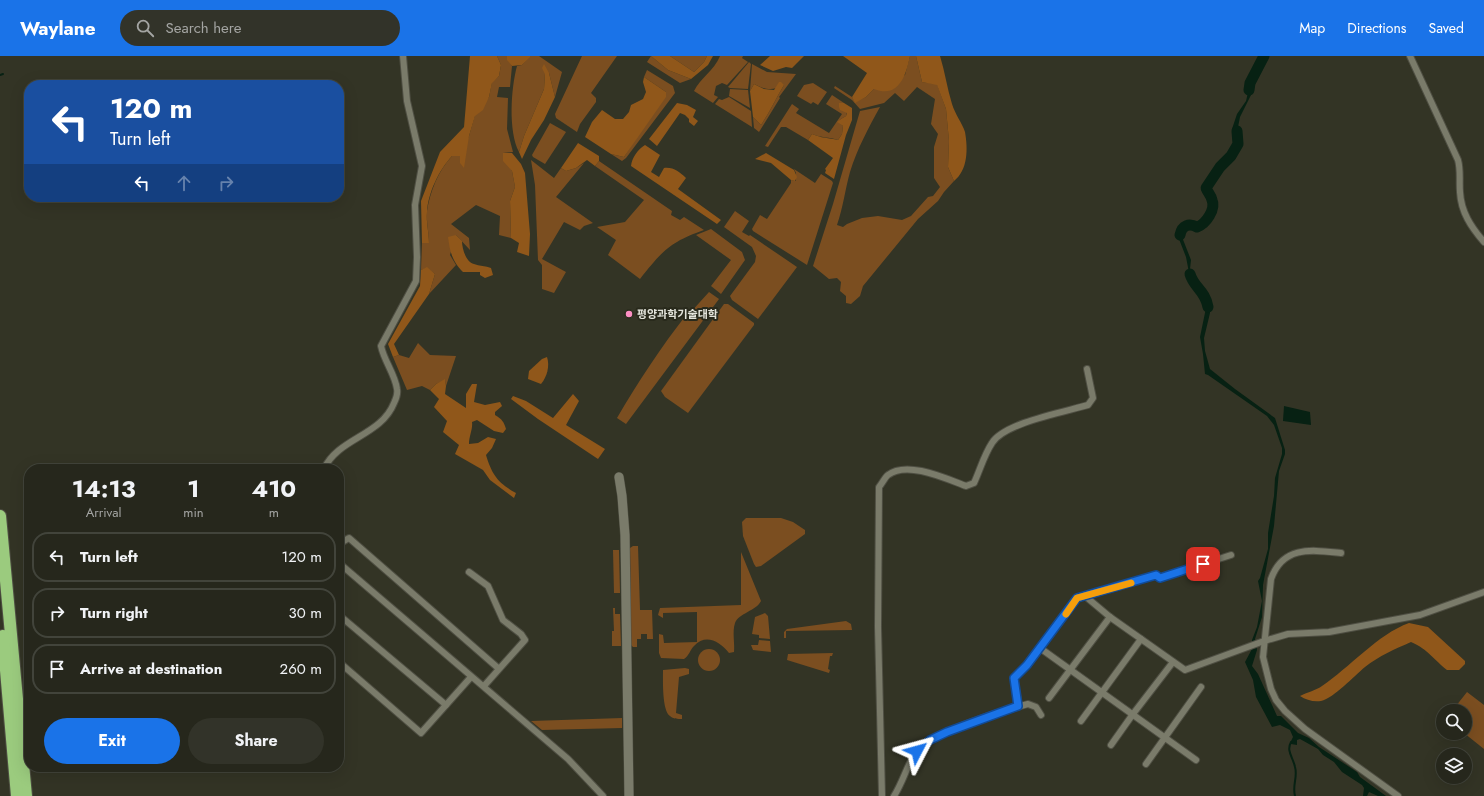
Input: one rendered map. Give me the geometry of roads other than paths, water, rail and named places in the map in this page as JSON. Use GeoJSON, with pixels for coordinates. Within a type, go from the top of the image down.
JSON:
{"type":"FeatureCollection","features":[{"type":"Feature","properties":{"kind":"highway"},"geometry":{"type":"LineString","coordinates":[[0,516],[26,796]]}},
{"type":"Feature","properties":{"kind":"highway"},"geometry":{"type":"LineString","coordinates":[[0,605],[17,796]]}},
{"type":"Feature","properties":{"kind":"street"},"geometry":{"type":"LineString","coordinates":[[327,464],[333,456],[351,442],[374,429],[387,416],[397,394],[394,377],[383,357],[381,346],[416,281],[416,205],[422,166],[407,101],[403,56]]}},
{"type":"Feature","properties":{"kind":"street"},"geometry":{"type":"LineString","coordinates":[[1410,56],[1458,160],[1460,168],[1461,205],[1472,228],[1484,242]]}},
{"type":"Feature","properties":{"kind":"street"},"geometry":{"type":"LineString","coordinates":[[882,796],[878,627],[879,487],[888,475],[897,471],[914,469],[966,486],[974,483],[992,443],[998,436],[1023,423],[1088,405],[1093,398],[1087,369]]}},
{"type":"Feature","properties":{"kind":"street"},"geometry":{"type":"LineString","coordinates":[[619,477],[625,535],[629,796]]}},
{"type":"Feature","properties":{"kind":"street"},"geometry":{"type":"LineString","coordinates":[[344,541],[349,538],[498,668]]}},
{"type":"Feature","properties":{"kind":"street"},"geometry":{"type":"LineString","coordinates":[[1341,553],[1314,550],[1292,555],[1281,560],[1271,579],[1263,657],[1271,689],[1276,700],[1285,711],[1304,730],[1398,796]]}},
{"type":"Feature","properties":{"kind":"street"},"geometry":{"type":"LineString","coordinates":[[1018,706],[1014,678],[1027,665],[1077,598],[1156,575],[1160,578],[1231,555]]}},
{"type":"Feature","properties":{"kind":"street"},"geometry":{"type":"LineString","coordinates":[[344,567],[568,759],[603,796]]}},
{"type":"Feature","properties":{"kind":"street"},"geometry":{"type":"LineString","coordinates":[[469,572],[488,586],[503,620],[521,634],[525,640],[498,668],[484,686]]}},
{"type":"Feature","properties":{"kind":"street"},"geometry":{"type":"LineString","coordinates":[[1085,596],[1110,617],[1185,670],[1254,644],[1288,634],[1329,632],[1420,615],[1484,592]]}},
{"type":"Feature","properties":{"kind":"street"},"geometry":{"type":"LineString","coordinates":[[1049,698],[1110,617]]}},
{"type":"Feature","properties":{"kind":"street"},"geometry":{"type":"LineString","coordinates":[[344,619],[446,705]]}},
{"type":"Feature","properties":{"kind":"street"},"geometry":{"type":"LineString","coordinates":[[1081,721],[1140,639]]}},
{"type":"Feature","properties":{"kind":"street"},"geometry":{"type":"LineString","coordinates":[[1040,648],[1196,760]]}},
{"type":"Feature","properties":{"kind":"street"},"geometry":{"type":"LineString","coordinates":[[1112,745],[1132,714],[1173,662]]}},
{"type":"Feature","properties":{"kind":"street"},"geometry":{"type":"LineString","coordinates":[[344,666],[421,733],[471,677]]}},
{"type":"Feature","properties":{"kind":"street"},"geometry":{"type":"LineString","coordinates":[[1146,764],[1201,687]]}},
{"type":"Feature","properties":{"kind":"street"},"geometry":{"type":"LineString","coordinates":[[894,796],[917,751],[930,740],[1018,706],[1028,704],[1036,707],[1041,715]]}},
{"type":"Feature","properties":{"kind":"waterway"},"geometry":{"type":"LineString","coordinates":[[1249,90],[1250,83],[1264,56]]}},
{"type":"Feature","properties":{"kind":"waterway"},"geometry":{"type":"LineString","coordinates":[[1180,235],[1184,227],[1189,225],[1197,227],[1207,220],[1213,208],[1213,204],[1206,188],[1220,167],[1231,156],[1238,144],[1237,131]]}},
{"type":"Feature","properties":{"kind":"waterway"},"geometry":{"type":"LineString","coordinates":[[1190,274],[1194,283],[1207,301],[1208,307]]}},
{"type":"Feature","properties":{"kind":"waterway"},"geometry":{"type":"LineString","coordinates":[[1291,742],[1289,748],[1296,771],[1294,788],[1295,796]]}},
{"type":"Feature","properties":{"kind":"place","name":"평양과학기술대학"},"geometry":{"type":"Point","coordinates":[629,314]}}]}
